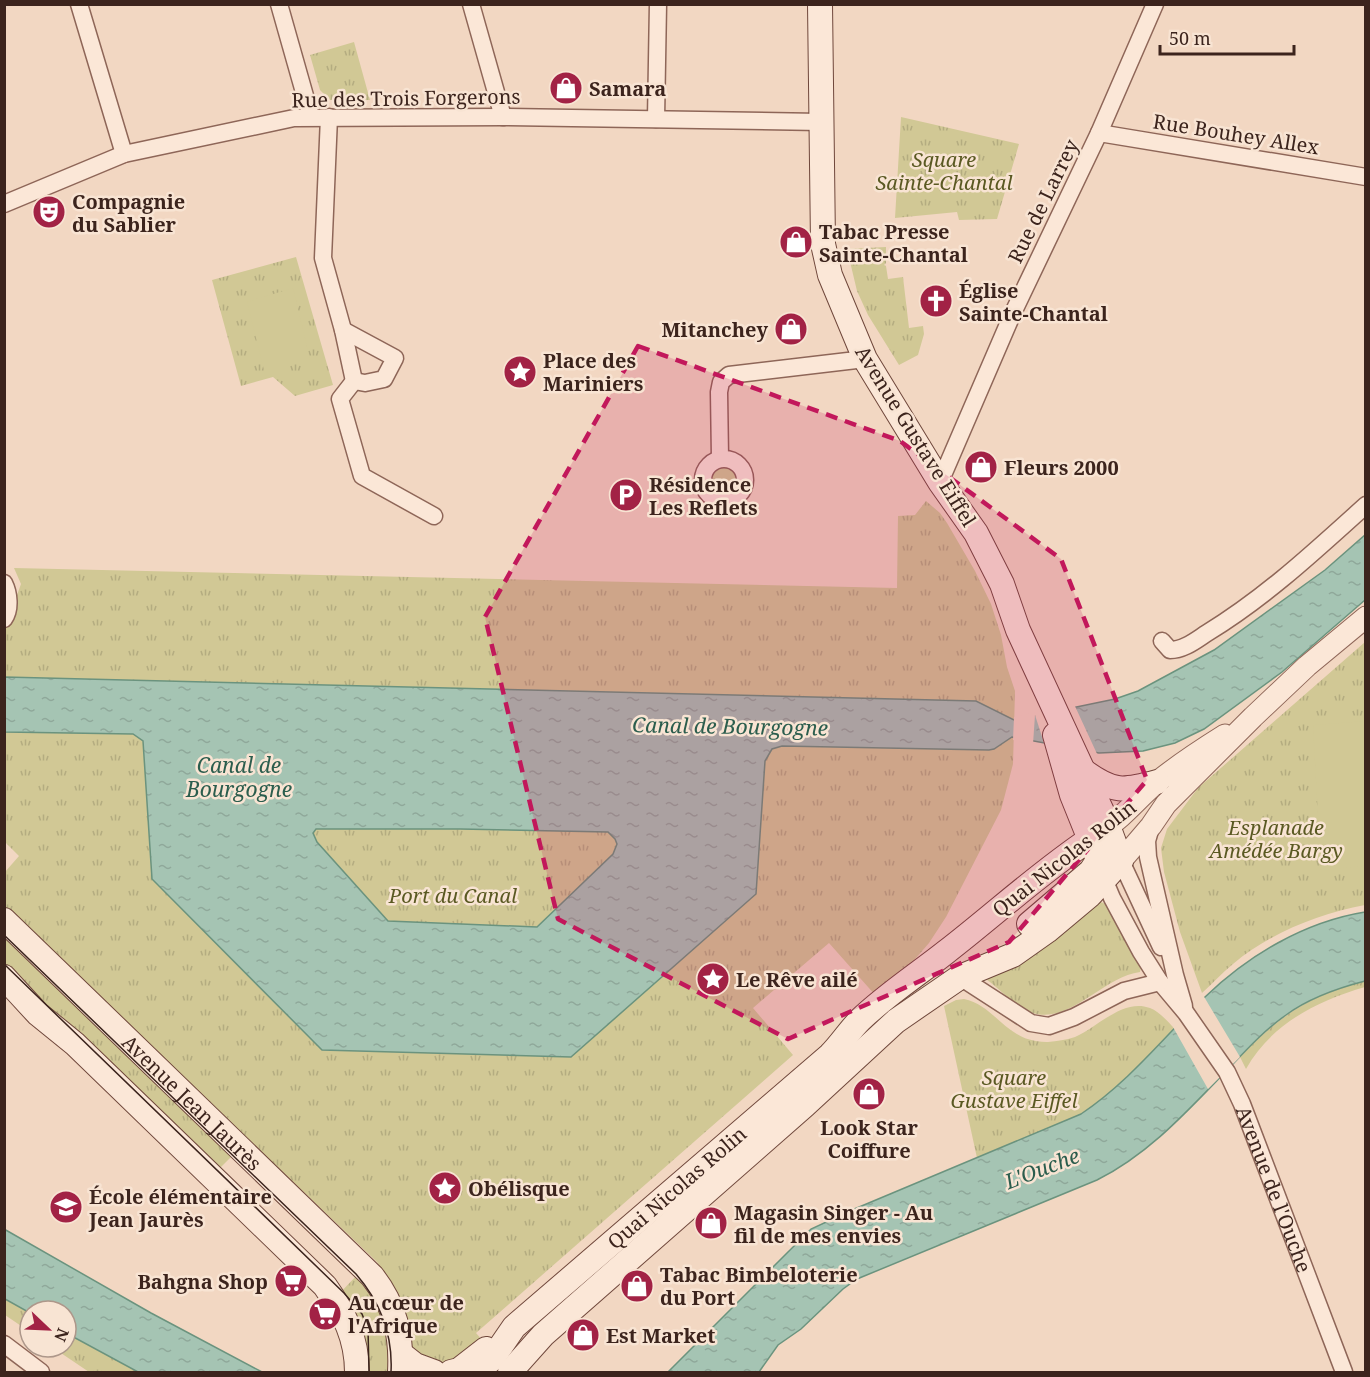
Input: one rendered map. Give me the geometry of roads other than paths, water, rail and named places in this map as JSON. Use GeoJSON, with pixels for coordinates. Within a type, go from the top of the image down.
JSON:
{"type":"FeatureCollection","features":[{"type":"Feature","properties":{"kind":"main road","name":"Avenue Gustave Eiffel"},"geometry":{"type":"LineString","coordinates":[[820,4],[823,244],[830,275],[865,359],[940,482],[976,533],[1002,584],[1018,630],[1075,765],[1106,853]]}},
{"type":"Feature","properties":{"kind":"main road"},"geometry":{"type":"LineString","coordinates":[[1075,765],[1096,780],[1116,789],[1125,790],[1157,782]]}},
{"type":"Feature","properties":{"kind":"main road","name":"Quai Nicolas Rolin"},"geometry":{"type":"LineString","coordinates":[[510,1372],[543,1335],[598,1287],[661,1215],[845,1040],[859,1022],[887,1013],[960,977],[1091,872],[1106,853]]}},
{"type":"Feature","properties":{"kind":"main road","name":"Quai Nicolas Rolin"},"geometry":{"type":"LineString","coordinates":[[887,1013],[946,952],[1059,860],[1106,853]]}},
{"type":"Feature","properties":{"kind":"main road","name":"Avenue Jean Jaurès"},"geometry":{"type":"LineString","coordinates":[[4,920],[372,1276],[386,1294],[394,1313],[400,1363]]}},
{"type":"Feature","properties":{"kind":"main road","name":"Avenue Jean Jaurès"},"geometry":{"type":"LineString","coordinates":[[4,977],[38,1014],[75,1044],[325,1286],[337,1304],[352,1335],[357,1353],[357,1372]]}},
{"type":"Feature","properties":{"kind":"main road","name":"Quai Nicolas Rolin"},"geometry":{"type":"LineString","coordinates":[[477,1372],[492,1359],[514,1327],[582,1268],[661,1215]]}},
{"type":"Feature","properties":{"kind":"main road"},"geometry":{"type":"LineString","coordinates":[[582,1268],[598,1287]]}},
{"type":"Feature","properties":{"kind":"main road"},"geometry":{"type":"LineString","coordinates":[[452,1372],[459,1370],[514,1327]]}},
{"type":"Feature","properties":{"kind":"main road"},"geometry":{"type":"LineString","coordinates":[[400,1363],[416,1365],[434,1372]]}},
{"type":"Feature","properties":{"kind":"street"},"geometry":{"type":"LineString","coordinates":[[80,4],[124,154]]}},
{"type":"Feature","properties":{"kind":"street"},"geometry":{"type":"LineString","coordinates":[[279,4],[311,117]]}},
{"type":"Feature","properties":{"kind":"street"},"geometry":{"type":"LineString","coordinates":[[471,4],[503,117]]}},
{"type":"Feature","properties":{"kind":"street"},"geometry":{"type":"LineString","coordinates":[[656,118],[658,4]]}},
{"type":"Feature","properties":{"kind":"street","name":"Rue de Larrey"},"geometry":{"type":"LineString","coordinates":[[940,482],[1012,315],[1099,133],[1155,4]]}},
{"type":"Feature","properties":{"kind":"street"},"geometry":{"type":"LineString","coordinates":[[329,117],[323,258],[354,381]]}},
{"type":"Feature","properties":{"kind":"street","name":"Rue des Trois Forgerons"},"geometry":{"type":"LineString","coordinates":[[4,204],[124,154],[294,118],[656,118],[821,122]]}},
{"type":"Feature","properties":{"kind":"street","name":"Rue Bouhey Allex"},"geometry":{"type":"LineString","coordinates":[[1099,133],[1365,177]]}},
{"type":"Feature","properties":{"kind":"street"},"geometry":{"type":"LineString","coordinates":[[343,330],[395,358],[384,379],[365,383],[354,381]]}},
{"type":"Feature","properties":{"kind":"street"},"geometry":{"type":"LineString","coordinates":[[720,458],[719,392],[721,382],[729,375],[865,359]]}},
{"type":"Feature","properties":{"kind":"street"},"geometry":{"type":"LineString","coordinates":[[354,381],[340,399],[362,476],[434,516]]}},
{"type":"Feature","properties":{"kind":"street"},"geometry":{"type":"LineString","coordinates":[[1162,641],[1170,650],[1182,648],[1231,618],[1297,567],[1365,506]]}},
{"type":"Feature","properties":{"kind":"street"},"geometry":{"type":"LineString","coordinates":[[4,618],[8,615],[7,587]]}},
{"type":"Feature","properties":{"kind":"street","name":"Quai Nicolas Rolin"},"geometry":{"type":"LineString","coordinates":[[1106,853],[1151,826],[1166,804],[1253,717],[1365,617]]}},
{"type":"Feature","properties":{"kind":"street","name":"Quai Nicolas Rolin"},"geometry":{"type":"LineString","coordinates":[[1106,853],[1157,782],[1200,749],[1253,717]]}},
{"type":"Feature","properties":{"kind":"street"},"geometry":{"type":"LineString","coordinates":[[1106,853],[1130,825],[1205,755],[1217,740]]}},
{"type":"Feature","properties":{"kind":"street","name":"Avenue de l'Ouche"},"geometry":{"type":"LineString","coordinates":[[1151,826],[1147,851],[1167,978]]}},
{"type":"Feature","properties":{"kind":"street","name":"Avenue de l'Ouche"},"geometry":{"type":"LineString","coordinates":[[1106,853],[1112,898],[1167,978]]}},
{"type":"Feature","properties":{"kind":"street","name":"Avenue de l'Ouche"},"geometry":{"type":"LineString","coordinates":[[1106,853],[1167,978],[1186,1012],[1227,1072],[1242,1104],[1344,1372]]}},
{"type":"Feature","properties":{"kind":"street"},"geometry":{"type":"LineString","coordinates":[[960,977],[1031,1023],[1049,1026],[1074,1017],[1124,991],[1167,978]]}},
{"type":"Feature","properties":{"kind":"street"},"geometry":{"type":"LineString","coordinates":[[4,1344],[41,1372]]}},
{"type":"Feature","properties":{"kind":"water","name":"Canal de Bourgogne"},"geometry":{"type":"Polygon","coordinates":[[[1365,535],[1365,600],[1282,672],[1204,729],[1175,743],[1143,751],[1099,753],[1012,737],[989,750],[782,746],[772,749],[765,761],[756,894],[571,1057],[322,1050],[152,879],[143,741],[133,734],[5,732],[5,677],[976,701],[1014,720],[1115,699],[1138,691],[1214,650],[1325,570],[1365,535]],[[316,829],[313,833],[317,842],[388,921],[537,927],[613,854],[617,844],[608,832],[316,829]]]}},
{"type":"Feature","properties":{"kind":"water","name":"L'Ouche"},"geometry":{"type":"Polygon","coordinates":[[[1365,912],[1365,981],[1334,990],[1314,999],[1279,1020],[1169,1128],[1117,1169],[1097,1180],[857,1279],[843,1289],[801,1329],[778,1345],[759,1372],[668,1372],[811,1229],[1081,1114],[1115,1088],[1205,997],[1240,967],[1299,932],[1342,917],[1365,912]]]}},
{"type":"Feature","properties":{"kind":"water"},"geometry":{"type":"Polygon","coordinates":[[[4,1229],[151,1313],[262,1372],[138,1372],[78,1340],[78,1299],[18,1299],[18,1306],[5,1299],[4,1229]]]}},
{"type":"Feature","properties":{"kind":"tram line"},"geometry":{"type":"LineString","coordinates":[[4,935],[356,1274],[372,1296],[384,1320],[390,1345],[391,1372]]}},
{"type":"Feature","properties":{"kind":"tram line"},"geometry":{"type":"LineString","coordinates":[[4,964],[344,1293],[362,1314],[368,1329],[369,1372]]}},
{"type":"Feature","properties":{"kind":"place","name":"Samara"},"geometry":{"type":"Point","coordinates":[566,88]}},
{"type":"Feature","properties":{"kind":"place","name":"Compagnie du Sablier"},"geometry":{"type":"Point","coordinates":[49,212]}},
{"type":"Feature","properties":{"kind":"place","name":"Tabac Presse Sainte-Chantal"},"geometry":{"type":"Point","coordinates":[796,242]}},
{"type":"Feature","properties":{"kind":"place","name":"Église Sainte-Chantal"},"geometry":{"type":"Point","coordinates":[936,301]}},
{"type":"Feature","properties":{"kind":"place","name":"Mitanchey"},"geometry":{"type":"Point","coordinates":[791,329]}},
{"type":"Feature","properties":{"kind":"place","name":"Place des Mariniers"},"geometry":{"type":"Point","coordinates":[520,372]}},
{"type":"Feature","properties":{"kind":"place","name":"Fleurs 2000"},"geometry":{"type":"Point","coordinates":[981,467]}},
{"type":"Feature","properties":{"kind":"place","name":"Résidence Les Reflets"},"geometry":{"type":"Point","coordinates":[626,495]}},
{"type":"Feature","properties":{"kind":"place","name":"Le Rêve ailé"},"geometry":{"type":"Point","coordinates":[713,979]}},
{"type":"Feature","properties":{"kind":"place","name":"Look Star Coiffure"},"geometry":{"type":"Point","coordinates":[869,1094]}},
{"type":"Feature","properties":{"kind":"place","name":"Obélisque"},"geometry":{"type":"Point","coordinates":[445,1188]}},
{"type":"Feature","properties":{"kind":"place","name":"École élémentaire Jean Jaurès"},"geometry":{"type":"Point","coordinates":[66,1207]}},
{"type":"Feature","properties":{"kind":"place","name":"Magasin Singer - Au fil de mes envies"},"geometry":{"type":"Point","coordinates":[711,1223]}},
{"type":"Feature","properties":{"kind":"place","name":"Bahgna Shop"},"geometry":{"type":"Point","coordinates":[291,1281]}},
{"type":"Feature","properties":{"kind":"place","name":"Tabac Bimbeloterie du Port"},"geometry":{"type":"Point","coordinates":[637,1286]}},
{"type":"Feature","properties":{"kind":"place","name":"Au cœur de l'Afrique"},"geometry":{"type":"Point","coordinates":[325,1314]}},
{"type":"Feature","properties":{"kind":"place","name":"Est Market"},"geometry":{"type":"Point","coordinates":[583,1335]}},
{"type":"Feature","properties":{"kind":"park label","name":"Square Sainte-Chantal"},"geometry":{"type":"Point","coordinates":[944,170]}},
{"type":"Feature","properties":{"kind":"park label","name":"Esplanade Amédée Bargy"},"geometry":{"type":"Point","coordinates":[1276,838]}},
{"type":"Feature","properties":{"kind":"park label","name":"Port du Canal"},"geometry":{"type":"Point","coordinates":[453,895]}},
{"type":"Feature","properties":{"kind":"park label","name":"Square Gustave Eiffel"},"geometry":{"type":"Point","coordinates":[1014,1088]}}]}
